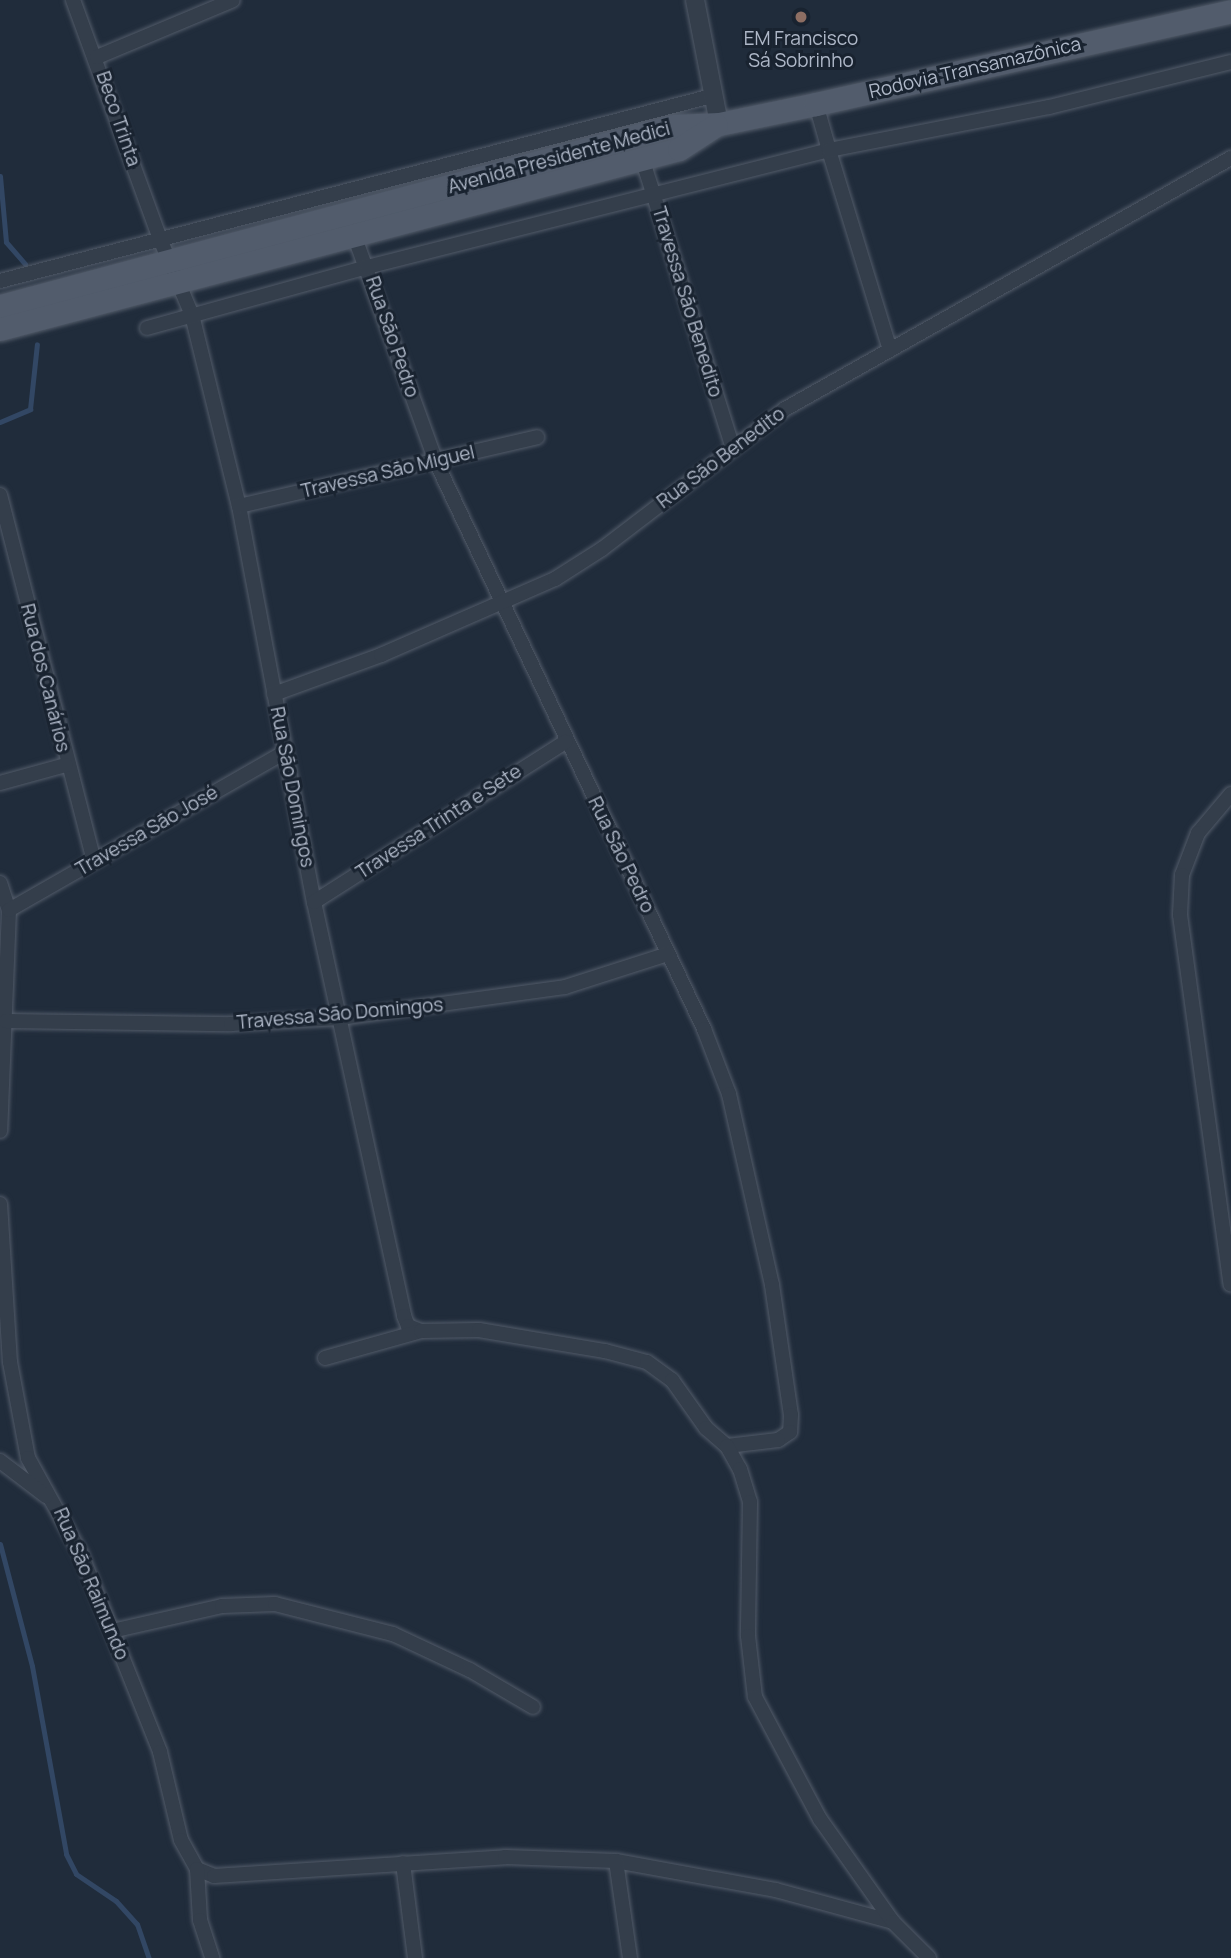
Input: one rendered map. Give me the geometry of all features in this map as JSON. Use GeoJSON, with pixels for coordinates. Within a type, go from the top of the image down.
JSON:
{"type":"FeatureCollection","features":[{"type":"Feature","properties":{"kind":"main road","name":"Rodovia Transamazônica"},"geometry":{"type":"LineString","coordinates":[[719,124],[1231,11]]}},
{"type":"Feature","properties":{"kind":"main road","name":"Avenida Presidente Medici"},"geometry":{"type":"LineString","coordinates":[[0,306],[355,238],[679,149],[719,124]]}},
{"type":"Feature","properties":{"kind":"main road","name":"Avenida Presidente Medici"},"geometry":{"type":"LineString","coordinates":[[0,329],[174,273],[673,126],[719,124]]}},
{"type":"Feature","properties":{"kind":"street","name":"Beco Trinta"},"geometry":{"type":"LineString","coordinates":[[73,0],[97,57],[160,239]]}},
{"type":"Feature","properties":{"kind":"street"},"geometry":{"type":"LineString","coordinates":[[97,57],[233,0]]}},
{"type":"Feature","properties":{"kind":"street"},"geometry":{"type":"LineString","coordinates":[[695,0],[719,124]]}},
{"type":"Feature","properties":{"kind":"street"},"geometry":{"type":"LineString","coordinates":[[147,328],[367,267],[829,150],[1049,107],[1231,62]]}},
{"type":"Feature","properties":{"kind":"street"},"geometry":{"type":"LineString","coordinates":[[0,281],[712,96]]}},
{"type":"Feature","properties":{"kind":"street"},"geometry":{"type":"LineString","coordinates":[[816,104],[890,350]]}},
{"type":"Feature","properties":{"kind":"street","name":"Travessa São Benedito"},"geometry":{"type":"LineString","coordinates":[[642,158],[732,446]]}},
{"type":"Feature","properties":{"kind":"street","name":"Rua São Benedito"},"geometry":{"type":"LineString","coordinates":[[274,694],[503,605],[602,549],[732,446],[785,409],[1231,158]]}},
{"type":"Feature","properties":{"kind":"street","name":"Rua São Pedro"},"geometry":{"type":"LineString","coordinates":[[355,238],[436,462],[565,742],[704,1029],[743,1145],[772,1285],[791,1415],[790,1432],[778,1440],[727,1446]]}},
{"type":"Feature","properties":{"kind":"street","name":"Rua São Domingos"},"geometry":{"type":"LineString","coordinates":[[160,239],[192,315],[239,506],[314,902],[404,1316],[408,1326],[421,1331]]}},
{"type":"Feature","properties":{"kind":"street","name":"Travessa São Miguel"},"geometry":{"type":"LineString","coordinates":[[239,506],[537,437]]}},
{"type":"Feature","properties":{"kind":"street","name":"Rua dos Canários"},"geometry":{"type":"LineString","coordinates":[[0,495],[66,765],[94,860]]}},
{"type":"Feature","properties":{"kind":"street","name":"Travessa Trinta e Sete"},"geometry":{"type":"LineString","coordinates":[[314,902],[565,742]]}},
{"type":"Feature","properties":{"kind":"street","name":"Travessa São José"},"geometry":{"type":"LineString","coordinates":[[9,910],[285,752]]}},
{"type":"Feature","properties":{"kind":"street"},"geometry":{"type":"LineString","coordinates":[[0,783],[66,765]]}},
{"type":"Feature","properties":{"kind":"street"},"geometry":{"type":"LineString","coordinates":[[1231,794],[1198,833],[1182,875],[1180,915],[1231,1284]]}},
{"type":"Feature","properties":{"kind":"street"},"geometry":{"type":"LineString","coordinates":[[0,883],[9,910],[0,1132]]}},
{"type":"Feature","properties":{"kind":"street","name":"Travessa São Domingos"},"geometry":{"type":"LineString","coordinates":[[6,1021],[231,1024],[339,1018],[565,987],[668,954]]}},
{"type":"Feature","properties":{"kind":"street","name":"Rua São Raimundo"},"geometry":{"type":"LineString","coordinates":[[0,1204],[17,1413],[28,1458],[58,1506],[112,1632],[160,1752],[181,1840],[197,1869]]}},
{"type":"Feature","properties":{"kind":"street"},"geometry":{"type":"LineString","coordinates":[[325,1358],[421,1331],[520,1335],[647,1362],[672,1380],[706,1428],[727,1446],[750,1502],[748,1636],[755,1696],[820,1819],[893,1922],[929,1958]]}},
{"type":"Feature","properties":{"kind":"street"},"geometry":{"type":"LineString","coordinates":[[0,1461],[58,1506]]}},
{"type":"Feature","properties":{"kind":"street"},"geometry":{"type":"LineString","coordinates":[[112,1632],[222,1606],[275,1604],[393,1634],[470,1670],[533,1706]]}},
{"type":"Feature","properties":{"kind":"street"},"geometry":{"type":"LineString","coordinates":[[212,1958],[200,1920],[197,1869],[214,1876],[505,1857],[617,1861],[776,1891],[893,1922]]}},
{"type":"Feature","properties":{"kind":"street"},"geometry":{"type":"LineString","coordinates":[[617,1861],[630,1958]]}},
{"type":"Feature","properties":{"kind":"street"},"geometry":{"type":"LineString","coordinates":[[403,1863],[415,1958]]}},
{"type":"Feature","properties":{"kind":"waterway"},"geometry":{"type":"LineString","coordinates":[[0,176],[6,242],[25,264]]}},
{"type":"Feature","properties":{"kind":"waterway"},"geometry":{"type":"LineString","coordinates":[[0,422],[30,409],[37,344]]}},
{"type":"Feature","properties":{"kind":"waterway"},"geometry":{"type":"LineString","coordinates":[[0,1544],[32,1666],[66,1854],[76,1874],[116,1901],[137,1924],[149,1958]]}},
{"type":"Feature","properties":{"kind":"place","name":"EM Francisco Sá Sobrinho"},"geometry":{"type":"Point","coordinates":[801,17]}}]}
